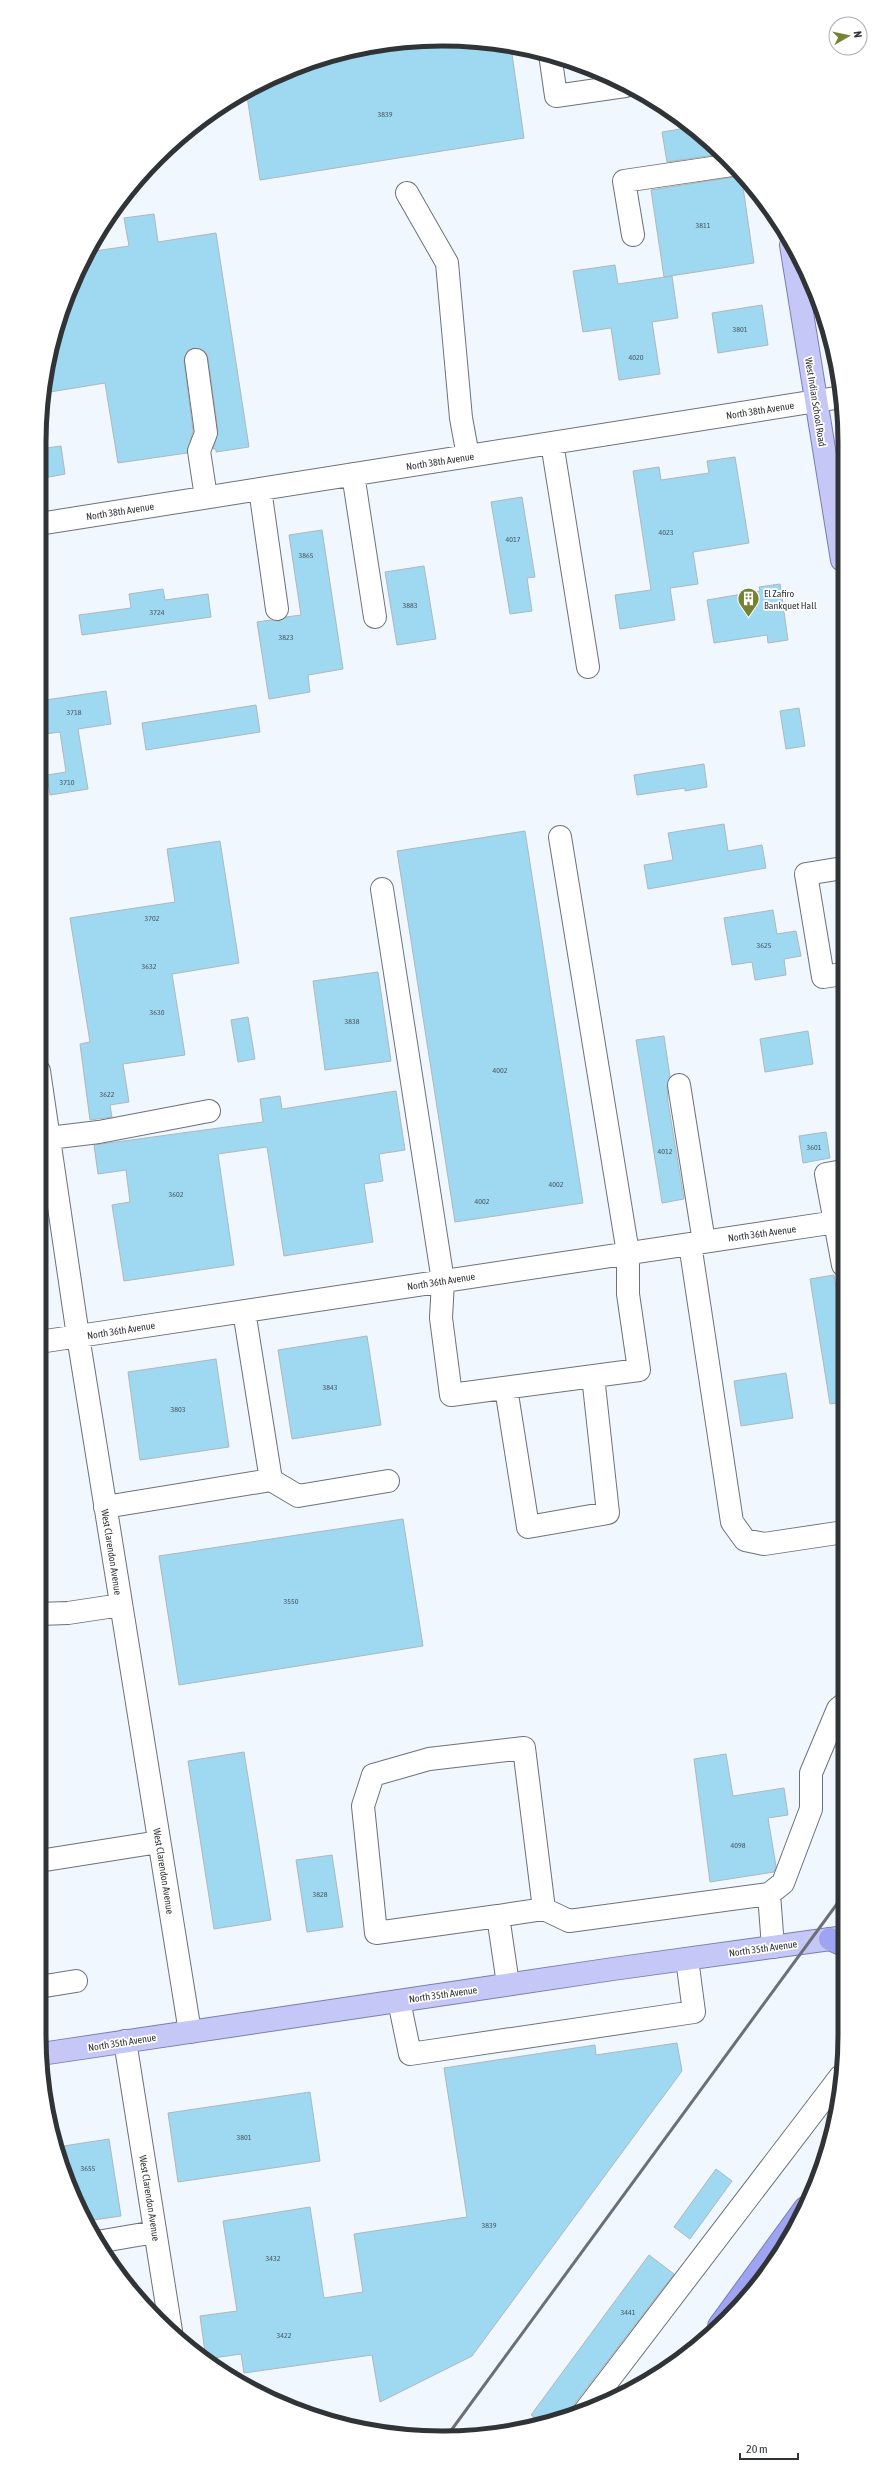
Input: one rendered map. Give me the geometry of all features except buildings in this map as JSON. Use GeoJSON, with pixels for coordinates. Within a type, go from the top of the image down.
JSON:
{"type":"FeatureCollection","features":[{"type":"Feature","properties":{"kind":"highway"},"geometry":{"type":"LineString","coordinates":[[750,2284],[773,2252]]}},
{"type":"Feature","properties":{"kind":"main road","name":"West Indian School Road"},"geometry":{"type":"LineString","coordinates":[[793,260],[838,536]]}},
{"type":"Feature","properties":{"kind":"main road","name":"North 35th Avenue"},"geometry":{"type":"LineString","coordinates":[[47,2053],[508,1984],[773,1947],[838,1941]]}},
{"type":"Feature","properties":{"kind":"street"},"geometry":{"type":"LineString","coordinates":[[551,61],[556,96],[617,87]]}},
{"type":"Feature","properties":{"kind":"street"},"geometry":{"type":"LineString","coordinates":[[633,235],[624,181],[726,166]]}},
{"type":"Feature","properties":{"kind":"street"},"geometry":{"type":"LineString","coordinates":[[407,193],[447,264],[462,418],[468,456]]}},
{"type":"Feature","properties":{"kind":"street"},"geometry":{"type":"LineString","coordinates":[[196,360],[206,433],[199,451],[206,497]]}},
{"type":"Feature","properties":{"kind":"street","name":"North 38th Avenue"},"geometry":{"type":"LineString","coordinates":[[46,523],[836,398]]}},
{"type":"Feature","properties":{"kind":"street"},"geometry":{"type":"LineString","coordinates":[[552,443],[588,667]]}},
{"type":"Feature","properties":{"kind":"street"},"geometry":{"type":"LineString","coordinates":[[353,474],[375,617]]}},
{"type":"Feature","properties":{"kind":"street"},"geometry":{"type":"LineString","coordinates":[[260,489],[277,609]]}},
{"type":"Feature","properties":{"kind":"street"},"geometry":{"type":"LineString","coordinates":[[382,889],[443,1281],[441,1318],[451,1395],[639,1370],[628,1294],[628,1253],[560,837]]}},
{"type":"Feature","properties":{"kind":"street"},"geometry":{"type":"LineString","coordinates":[[838,869],[806,874],[823,977],[838,975]]}},
{"type":"Feature","properties":{"kind":"street"},"geometry":{"type":"LineString","coordinates":[[679,1085],[732,1522],[745,1540],[764,1544],[838,1533]]}},
{"type":"Feature","properties":{"kind":"street"},"geometry":{"type":"LineString","coordinates":[[49,1138],[99,1132],[209,1111]]}},
{"type":"Feature","properties":{"kind":"street","name":"West Clarendon Avenue"},"geometry":{"type":"LineString","coordinates":[[46,1118],[120,1605],[190,2032]]}},
{"type":"Feature","properties":{"kind":"street"},"geometry":{"type":"LineString","coordinates":[[838,1172],[826,1174],[838,1215]]}},
{"type":"Feature","properties":{"kind":"street","name":"North 36th Avenue"},"geometry":{"type":"LineString","coordinates":[[46,1341],[838,1222]]}},
{"type":"Feature","properties":{"kind":"street"},"geometry":{"type":"LineString","coordinates":[[244,1311],[271,1480]]}},
{"type":"Feature","properties":{"kind":"street"},"geometry":{"type":"LineString","coordinates":[[506,1388],[528,1527],[608,1514],[593,1376]]}},
{"type":"Feature","properties":{"kind":"street"},"geometry":{"type":"LineString","coordinates":[[105,1507],[271,1480],[298,1496],[388,1481]]}},
{"type":"Feature","properties":{"kind":"street"},"geometry":{"type":"LineString","coordinates":[[46,1614],[68,1613],[120,1605]]}},
{"type":"Feature","properties":{"kind":"street"},"geometry":{"type":"LineString","coordinates":[[544,1909],[524,1748],[429,1759],[373,1775],[363,1806],[376,1933],[544,1909],[569,1921],[769,1894],[783,1883],[811,1809],[811,1773],[838,1709]]}},
{"type":"Feature","properties":{"kind":"street"},"geometry":{"type":"LineString","coordinates":[[46,1860],[159,1842]]}},
{"type":"Feature","properties":{"kind":"street"},"geometry":{"type":"LineString","coordinates":[[769,1894],[773,1947]]}},
{"type":"Feature","properties":{"kind":"street"},"geometry":{"type":"LineString","coordinates":[[498,1916],[508,1984]]}},
{"type":"Feature","properties":{"kind":"street"},"geometry":{"type":"LineString","coordinates":[[399,2001],[410,2054],[694,2012],[687,1959]]}},
{"type":"Feature","properties":{"kind":"street"},"geometry":{"type":"LineString","coordinates":[[46,1986],[76,1981]]}},
{"type":"Feature","properties":{"kind":"street","name":"West Clarendon Avenue"},"geometry":{"type":"LineString","coordinates":[[125,2041],[170,2322]]}},
{"type":"Feature","properties":{"kind":"street"},"geometry":{"type":"LineString","coordinates":[[592,2402],[835,2083]]}},
{"type":"Feature","properties":{"kind":"street"},"geometry":{"type":"LineString","coordinates":[[104,2241],[155,2232]]}},
{"type":"Feature","properties":{"kind":"railway"},"geometry":{"type":"LineString","coordinates":[[451,2431],[838,1903]]}},
{"type":"Feature","properties":{"kind":"place","name":"El Zafiro Bankquet Hall"},"geometry":{"type":"Point","coordinates":[748,618]}}]}
